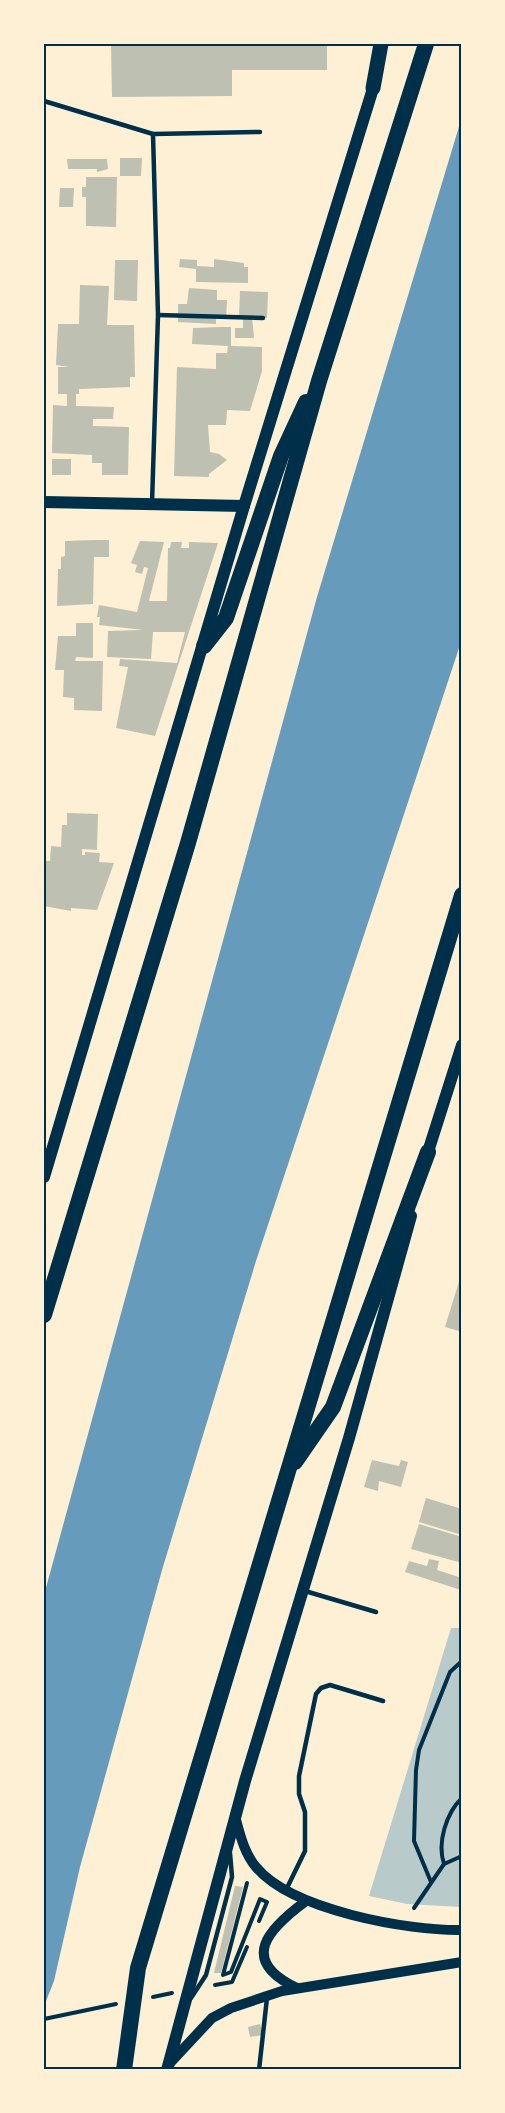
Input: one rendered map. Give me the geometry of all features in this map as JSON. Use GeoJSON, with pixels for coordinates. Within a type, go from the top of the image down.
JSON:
{"type":"FeatureCollection","features":[{"type":"Feature","properties":{"kind":"highway"},"geometry":{"type":"LineString","coordinates":[[44,1315],[188,843],[319,381],[426,44]]}},
{"type":"Feature","properties":{"kind":"highway"},"geometry":{"type":"LineString","coordinates":[[204,646],[226,618],[281,456],[296,420],[319,381]]}},
{"type":"Feature","properties":{"kind":"highway"},"geometry":{"type":"LineString","coordinates":[[124,2070],[138,1968],[462,895]]}},
{"type":"Feature","properties":{"kind":"highway"},"geometry":{"type":"LineString","coordinates":[[286,1475],[333,1407],[428,1152]]}},
{"type":"Feature","properties":{"kind":"main road"},"geometry":{"type":"LineString","coordinates":[[374,88],[381,44]]}},
{"type":"Feature","properties":{"kind":"main road"},"geometry":{"type":"LineString","coordinates":[[44,1177],[244,507],[388,44]]}},
{"type":"Feature","properties":{"kind":"main road"},"geometry":{"type":"LineString","coordinates":[[44,502],[244,507]]}},
{"type":"Feature","properties":{"kind":"main road"},"geometry":{"type":"LineString","coordinates":[[167,2067],[235,1816],[393,1287],[428,1152],[456,1080],[462,1045]]}},
{"type":"Feature","properties":{"kind":"street"},"geometry":{"type":"LineString","coordinates":[[235,1816],[248,1855],[257,1869],[286,1890],[306,1900],[384,1923],[462,1930]]}},
{"type":"Feature","properties":{"kind":"street"},"geometry":{"type":"LineString","coordinates":[[297,1988],[280,1981],[269,1970],[263,1956],[265,1939],[278,1922],[306,1900]]}},
{"type":"Feature","properties":{"kind":"street"},"geometry":{"type":"LineString","coordinates":[[167,2067],[212,2018],[231,2008],[297,1988],[462,1962]]}},
{"type":"Feature","properties":{"kind":"lane"},"geometry":{"type":"LineString","coordinates":[[44,101],[153,134],[260,132]]}},
{"type":"Feature","properties":{"kind":"lane"},"geometry":{"type":"LineString","coordinates":[[152,503],[158,315],[153,134]]}},
{"type":"Feature","properties":{"kind":"lane"},"geometry":{"type":"LineString","coordinates":[[158,315],[263,318]]}},
{"type":"Feature","properties":{"kind":"lane"},"geometry":{"type":"LineString","coordinates":[[303,1590],[376,1612]]}},
{"type":"Feature","properties":{"kind":"lane"},"geometry":{"type":"LineString","coordinates":[[286,1890],[304,1851],[305,1812],[299,1794],[298,1776],[316,1694],[321,1688],[330,1685],[383,1701]]}},
{"type":"Feature","properties":{"kind":"lane"},"geometry":{"type":"LineString","coordinates":[[259,2070],[268,1995]]}},
{"type":"Feature","properties":{"kind":"path"},"geometry":{"type":"LineString","coordinates":[[431,1882],[414,1841],[416,1770],[419,1750],[450,1672],[461,1663]]}},
{"type":"Feature","properties":{"kind":"path"},"geometry":{"type":"LineString","coordinates":[[444,1864],[440,1851],[446,1824],[454,1805],[462,1798]]}},
{"type":"Feature","properties":{"kind":"path"},"geometry":{"type":"LineString","coordinates":[[414,1908],[444,1864],[462,1856]]}},
{"type":"Feature","properties":{"kind":"path"},"geometry":{"type":"LineString","coordinates":[[247,1883],[223,1975],[231,1972],[260,1899],[267,1902],[258,1922]]}},
{"type":"Feature","properties":{"kind":"path"},"geometry":{"type":"LineString","coordinates":[[222,1983],[232,1982],[254,1932]]}},
{"type":"Feature","properties":{"kind":"shaded area"},"geometry":{"type":"Polygon","coordinates":[[[451,1628],[461,1628],[461,1907],[407,1904],[369,1896],[451,1628]]]}},
{"type":"Feature","properties":{"kind":"water"},"geometry":{"type":"Polygon","coordinates":[[[461,120],[461,642],[256,1261],[162,1570],[80,1867],[54,1981],[44,2006],[44,1595],[317,597],[461,120]]]}},
{"type":"Feature","properties":{"kind":"building"},"geometry":{"type":"Polygon","coordinates":[[[111,44],[327,44],[327,70],[232,70],[232,96],[112,97],[111,44]]]}},
{"type":"Feature","properties":{"kind":"building"},"geometry":{"type":"Polygon","coordinates":[[[120,158],[142,158],[141,176],[120,176],[120,158]]]}},
{"type":"Feature","properties":{"kind":"building"},"geometry":{"type":"Polygon","coordinates":[[[67,159],[107,159],[108,169],[97,172],[97,169],[68,169],[67,159]]]}},
{"type":"Feature","properties":{"kind":"building"},"geometry":{"type":"Polygon","coordinates":[[[86,177],[117,177],[116,227],[86,226],[86,197],[82,197],[82,187],[86,187],[86,177]]]}},
{"type":"Feature","properties":{"kind":"building"},"geometry":{"type":"Polygon","coordinates":[[[60,188],[74,188],[73,207],[59,207],[60,188]]]}},
{"type":"Feature","properties":{"kind":"building"},"geometry":{"type":"Polygon","coordinates":[[[180,259],[197,260],[197,266],[214,267],[214,259],[244,263],[244,267],[248,267],[248,283],[196,282],[196,269],[179,267],[180,259]]]}},
{"type":"Feature","properties":{"kind":"building"},"geometry":{"type":"Polygon","coordinates":[[[115,260],[138,260],[137,301],[114,300],[115,260]]]}},
{"type":"Feature","properties":{"kind":"building"},"geometry":{"type":"Polygon","coordinates":[[[80,285],[109,286],[107,325],[134,325],[135,377],[130,377],[130,387],[79,389],[79,394],[76,394],[76,406],[114,407],[113,419],[93,419],[93,426],[129,427],[128,475],[102,475],[102,463],[92,463],[92,455],[52,453],[53,405],[67,406],[67,394],[58,394],[58,367],[69,367],[56,365],[58,324],[79,324],[80,285]]]}},
{"type":"Feature","properties":{"kind":"building"},"geometry":{"type":"Polygon","coordinates":[[[189,288],[217,290],[217,300],[227,300],[226,319],[216,318],[216,324],[178,322],[178,304],[187,304],[189,288]]]}},
{"type":"Feature","properties":{"kind":"building"},"geometry":{"type":"Polygon","coordinates":[[[240,291],[268,292],[267,318],[252,317],[254,338],[235,338],[235,328],[243,328],[243,317],[239,317],[240,291]]]}},
{"type":"Feature","properties":{"kind":"building"},"geometry":{"type":"Polygon","coordinates":[[[231,327],[231,346],[262,347],[262,371],[250,411],[227,410],[226,425],[208,425],[210,452],[219,454],[227,460],[209,474],[209,477],[174,476],[177,367],[216,369],[216,353],[227,353],[228,346],[192,344],[193,328],[231,327]]]}},
{"type":"Feature","properties":{"kind":"building"},"geometry":{"type":"Polygon","coordinates":[[[52,459],[71,459],[71,475],[52,475],[52,459]]]}},
{"type":"Feature","properties":{"kind":"building"},"geometry":{"type":"Polygon","coordinates":[[[109,540],[109,557],[94,557],[93,604],[57,606],[58,569],[61,569],[61,557],[65,556],[65,541],[109,540]]]}},
{"type":"Feature","properties":{"kind":"building"},"geometry":{"type":"Polygon","coordinates":[[[140,541],[164,542],[149,601],[167,601],[168,548],[171,542],[182,542],[181,548],[189,548],[189,542],[218,543],[155,736],[116,728],[128,667],[119,666],[120,659],[177,663],[185,632],[153,632],[151,659],[107,657],[108,631],[143,630],[99,625],[100,617],[97,617],[99,605],[137,612],[148,568],[144,567],[142,574],[135,572],[137,565],[131,563],[140,541]]]}},
{"type":"Feature","properties":{"kind":"building"},"geometry":{"type":"Polygon","coordinates":[[[76,623],[93,623],[93,658],[76,657],[75,661],[103,661],[102,711],[74,710],[74,698],[63,697],[64,670],[55,670],[58,636],[76,636],[76,623]]]}},
{"type":"Feature","properties":{"kind":"building"},"geometry":{"type":"Polygon","coordinates":[[[67,813],[98,814],[97,850],[82,849],[82,855],[85,855],[85,852],[100,853],[99,862],[114,863],[97,910],[71,908],[71,911],[44,906],[45,861],[50,861],[51,846],[61,847],[62,825],[67,825],[67,813]]]}},
{"type":"Feature","properties":{"kind":"building"},"geometry":{"type":"Polygon","coordinates":[[[462,1275],[462,1332],[445,1327],[462,1275]]]}},
{"type":"Feature","properties":{"kind":"building"},"geometry":{"type":"Polygon","coordinates":[[[372,1460],[399,1466],[401,1460],[408,1462],[401,1487],[379,1481],[378,1491],[364,1487],[372,1460]]]}},
{"type":"Feature","properties":{"kind":"building"},"geometry":{"type":"Polygon","coordinates":[[[426,1498],[462,1509],[462,1535],[419,1522],[426,1498]]]}},
{"type":"Feature","properties":{"kind":"building"},"geometry":{"type":"Polygon","coordinates":[[[419,1524],[462,1537],[462,1563],[411,1549],[419,1524]]]}},
{"type":"Feature","properties":{"kind":"building"},"geometry":{"type":"Polygon","coordinates":[[[429,1559],[439,1561],[437,1570],[462,1578],[461,1590],[405,1572],[409,1561],[427,1566],[429,1559]]]}},
{"type":"Feature","properties":{"kind":"building"},"geometry":{"type":"Polygon","coordinates":[[[235,1886],[243,1887],[221,1973],[214,1973],[235,1886]]]}},
{"type":"Feature","properties":{"kind":"building"},"geometry":{"type":"Polygon","coordinates":[[[260,2024],[263,2035],[250,2037],[248,2027],[260,2024]]]}}]}
